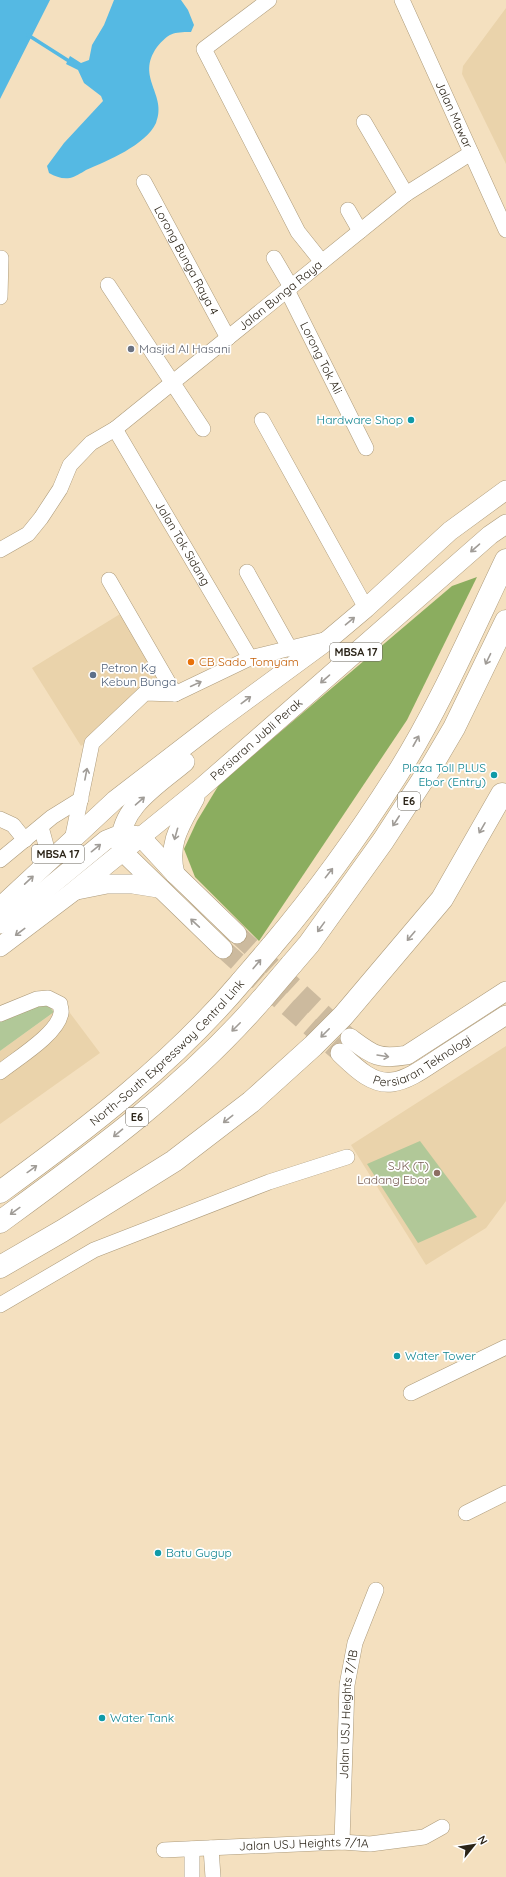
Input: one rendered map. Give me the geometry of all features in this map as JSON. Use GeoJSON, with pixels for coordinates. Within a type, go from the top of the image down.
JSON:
{"type":"FeatureCollection","features":[{"type":"Feature","properties":{"kind":"highway","name":"North–South Expressway Central Link"},"geometry":{"type":"LineString","coordinates":[[0,1192],[59,1149],[157,1070],[215,1014],[271,948],[337,863],[396,776],[428,720],[506,560]]}},
{"type":"Feature","properties":{"kind":"highway","name":"North–South Expressway Central Link"},"geometry":{"type":"LineString","coordinates":[[0,1222],[91,1156],[183,1079],[262,999],[309,944],[383,841],[431,767],[454,728],[505,623]]}},
{"type":"Feature","properties":{"kind":"highway"},"geometry":{"type":"LineString","coordinates":[[0,1267],[62,1231],[174,1161],[251,1102],[313,1046],[343,1016],[442,899],[502,794]]}},
{"type":"Feature","properties":{"kind":"main road","name":"MBSA 17"},"geometry":{"type":"LineString","coordinates":[[0,907],[116,800],[215,723],[328,640],[366,608],[450,531],[506,490]]}},
{"type":"Feature","properties":{"kind":"main road","name":"Persiaran Jubli Perak"},"geometry":{"type":"LineString","coordinates":[[140,836],[201,788],[490,535],[506,524]]}},
{"type":"Feature","properties":{"kind":"main road"},"geometry":{"type":"LineString","coordinates":[[215,723],[190,756],[134,806],[124,821],[122,843],[158,888],[223,949]]}},
{"type":"Feature","properties":{"kind":"main road"},"geometry":{"type":"LineString","coordinates":[[175,874],[172,862],[173,846],[179,825],[201,788]]}},
{"type":"Feature","properties":{"kind":"main road"},"geometry":{"type":"LineString","coordinates":[[0,924],[20,911],[106,840],[122,843],[140,836],[175,874],[236,934]]}},
{"type":"Feature","properties":{"kind":"main road","name":"MBSA 17"},"geometry":{"type":"LineString","coordinates":[[0,947],[74,891],[122,843]]}},
{"type":"Feature","properties":{"kind":"main road"},"geometry":{"type":"LineString","coordinates":[[74,891],[107,884],[133,884],[158,888]]}},
{"type":"Feature","properties":{"kind":"main road","name":"Persiaran Teknologi"},"geometry":{"type":"LineString","coordinates":[[506,991],[407,1055],[391,1057],[371,1054],[345,1046],[360,1072],[378,1080],[391,1083],[403,1079],[422,1069],[506,1015]]}},
{"type":"Feature","properties":{"kind":"street"},"geometry":{"type":"LineString","coordinates":[[269,0],[204,49],[298,232],[322,262]]}},
{"type":"Feature","properties":{"kind":"street","name":"Jalan Mawar"},"geometry":{"type":"LineString","coordinates":[[402,0],[506,230]]}},
{"type":"Feature","properties":{"kind":"street"},"geometry":{"type":"LineString","coordinates":[[364,122],[406,194]]}},
{"type":"Feature","properties":{"kind":"street","name":"Jalan Bunga Raya"},"geometry":{"type":"LineString","coordinates":[[0,550],[28,534],[42,518],[60,489],[70,465],[91,443],[114,428],[172,383],[406,194],[471,153]]}},
{"type":"Feature","properties":{"kind":"street","name":"Lorong Bunga Raya 4"},"geometry":{"type":"LineString","coordinates":[[144,182],[228,338]]}},
{"type":"Feature","properties":{"kind":"street"},"geometry":{"type":"LineString","coordinates":[[348,210],[360,231]]}},
{"type":"Feature","properties":{"kind":"street"},"geometry":{"type":"LineString","coordinates":[[0,297],[2,258]]}},
{"type":"Feature","properties":{"kind":"street","name":"Lorong Tok Ali"},"geometry":{"type":"LineString","coordinates":[[274,258],[366,448]]}},
{"type":"Feature","properties":{"kind":"street"},"geometry":{"type":"LineString","coordinates":[[108,285],[203,429]]}},
{"type":"Feature","properties":{"kind":"street"},"geometry":{"type":"LineString","coordinates":[[262,420],[366,608]]}},
{"type":"Feature","properties":{"kind":"street","name":"Jalan Tok Sidang"},"geometry":{"type":"LineString","coordinates":[[114,428],[250,658]]}},
{"type":"Feature","properties":{"kind":"street"},"geometry":{"type":"LineString","coordinates":[[488,504],[506,480]]}},
{"type":"Feature","properties":{"kind":"street"},"geometry":{"type":"LineString","coordinates":[[247,572],[290,649]]}},
{"type":"Feature","properties":{"kind":"street"},"geometry":{"type":"LineString","coordinates":[[109,580],[175,694]]}},
{"type":"Feature","properties":{"kind":"street"},"geometry":{"type":"LineString","coordinates":[[72,840],[92,743],[145,693],[175,694],[250,658],[328,640]]}},
{"type":"Feature","properties":{"kind":"street"},"geometry":{"type":"LineString","coordinates":[[0,860],[41,827],[81,799]]}},
{"type":"Feature","properties":{"kind":"street"},"geometry":{"type":"LineString","coordinates":[[0,819],[13,825],[24,840]]}},
{"type":"Feature","properties":{"kind":"street"},"geometry":{"type":"LineString","coordinates":[[41,827],[50,860]]}},
{"type":"Feature","properties":{"kind":"street"},"geometry":{"type":"LineString","coordinates":[[0,1014],[36,999],[48,998],[60,1004],[61,1013],[55,1026],[43,1039],[0,1072]]}},
{"type":"Feature","properties":{"kind":"street"},"geometry":{"type":"LineString","coordinates":[[0,1305],[94,1250],[269,1182],[347,1157]]}},
{"type":"Feature","properties":{"kind":"street"},"geometry":{"type":"LineString","coordinates":[[411,1393],[506,1347]]}},
{"type":"Feature","properties":{"kind":"street"},"geometry":{"type":"LineString","coordinates":[[466,1513],[506,1493]]}},
{"type":"Feature","properties":{"kind":"street","name":"Jalan USJ Heights 7/1B"},"geometry":{"type":"LineString","coordinates":[[342,1842],[347,1685],[355,1643],[376,1590]]}},
{"type":"Feature","properties":{"kind":"street","name":"Jalan USJ Heights 7/1A"},"geometry":{"type":"LineString","coordinates":[[164,1850],[342,1842],[370,1844],[424,1836],[442,1827]]}},
{"type":"Feature","properties":{"kind":"street"},"geometry":{"type":"LineString","coordinates":[[192,1848],[192,1877]]}},
{"type":"Feature","properties":{"kind":"street"},"geometry":{"type":"LineString","coordinates":[[211,1848],[213,1877]]}},
{"type":"Feature","properties":{"kind":"shaded area"},"geometry":{"type":"Polygon","coordinates":[[[506,8],[506,164],[462,74],[463,66],[506,8]]]}},
{"type":"Feature","properties":{"kind":"shaded area"},"geometry":{"type":"Polygon","coordinates":[[[125,611],[162,675],[81,746],[32,668],[125,611]]]}},
{"type":"Feature","properties":{"kind":"shaded area"},"geometry":{"type":"Polygon","coordinates":[[[64,1005],[100,1053],[0,1124],[0,1051],[64,1005]]]}},
{"type":"Feature","properties":{"kind":"shaded area","name":"SJK (T) Ladang Ebor"},"geometry":{"type":"Polygon","coordinates":[[[506,1046],[506,1201],[486,1228],[426,1265],[351,1145],[506,1046]]]}},
{"type":"Feature","properties":{"kind":"green space"},"geometry":{"type":"Polygon","coordinates":[[[477,577],[407,720],[259,941],[195,877],[184,849],[197,821],[220,783],[452,586],[477,577]]]}},
{"type":"Feature","properties":{"kind":"green space"},"geometry":{"type":"Polygon","coordinates":[[[46,1003],[54,1012],[0,1051],[0,1017],[46,1003]]]}},
{"type":"Feature","properties":{"kind":"green space"},"geometry":{"type":"Polygon","coordinates":[[[420,1141],[477,1217],[418,1243],[367,1164],[420,1141]]]}},
{"type":"Feature","properties":{"kind":"water"},"geometry":{"type":"Polygon","coordinates":[[[0,0],[50,0],[0,99],[0,0]]]}},
{"type":"Feature","properties":{"kind":"water"},"geometry":{"type":"Polygon","coordinates":[[[114,0],[181,0],[188,10],[194,25],[191,32],[180,32],[168,36],[157,47],[151,58],[149,68],[150,77],[156,94],[159,113],[156,123],[151,131],[135,145],[125,151],[76,176],[67,178],[57,177],[49,173],[47,166],[64,143],[103,101],[101,96],[84,83],[78,70],[66,64],[70,56],[81,63],[89,60],[92,45],[104,25],[114,0]]]}},
{"type":"Feature","properties":{"kind":"waterway"},"geometry":{"type":"LineString","coordinates":[[28,35],[72,63]]}},
{"type":"Feature","properties":{"kind":"tunnel"},"geometry":{"type":"LineString","coordinates":[[237,934],[346,1035]]}},
{"type":"Feature","properties":{"kind":"tunnel"},"geometry":{"type":"LineString","coordinates":[[223,949],[340,1053]]}},
{"type":"Feature","properties":{"kind":"place","name":"Masjid Al Hasani"},"geometry":{"type":"Point","coordinates":[131,349]}},
{"type":"Feature","properties":{"kind":"place","name":"Hardware Shop"},"geometry":{"type":"Point","coordinates":[411,420]}},
{"type":"Feature","properties":{"kind":"place","name":"CB Sado Tomyam"},"geometry":{"type":"Point","coordinates":[191,662]}},
{"type":"Feature","properties":{"kind":"place","name":"Petron Kg Kebun Bunga"},"geometry":{"type":"Point","coordinates":[93,675]}},
{"type":"Feature","properties":{"kind":"place","name":"Plaza Toll PLUS Ebor (Entry)"},"geometry":{"type":"Point","coordinates":[494,775]}},
{"type":"Feature","properties":{"kind":"place","name":"SJK (T) Ladang Ebor"},"geometry":{"type":"Point","coordinates":[437,1173]}},
{"type":"Feature","properties":{"kind":"place","name":"Water Tower"},"geometry":{"type":"Point","coordinates":[397,1356]}},
{"type":"Feature","properties":{"kind":"place","name":"Batu Gugup"},"geometry":{"type":"Point","coordinates":[158,1553]}},
{"type":"Feature","properties":{"kind":"place","name":"Water Tank"},"geometry":{"type":"Point","coordinates":[102,1718]}}]}
